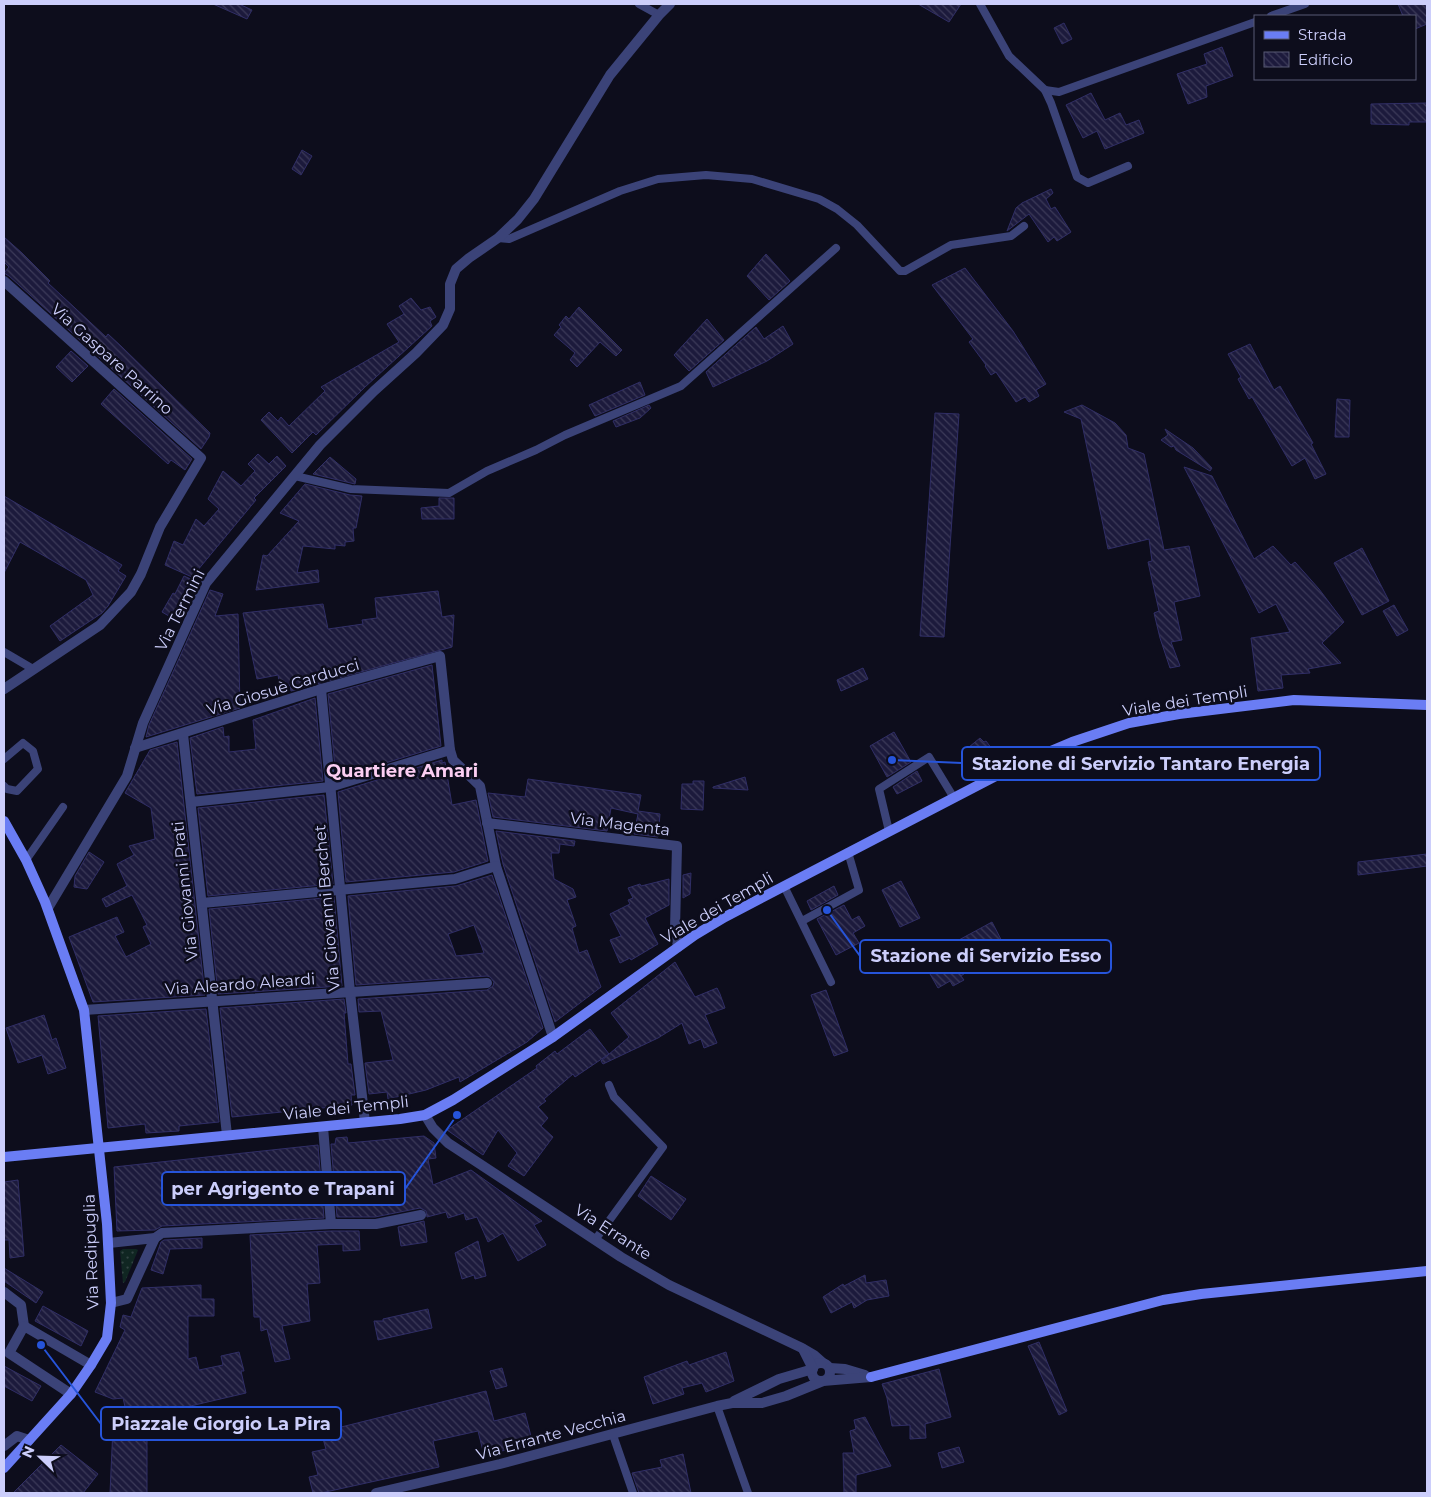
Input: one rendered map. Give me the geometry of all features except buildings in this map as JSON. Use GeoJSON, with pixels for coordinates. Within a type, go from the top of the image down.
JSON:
{"type":"FeatureCollection","features":[{"type":"Feature","properties":{"kind":"main road","name":"Viale dei Templi"},"geometry":{"type":"LineString","coordinates":[[4,1157],[323,1127],[425,1115],[453,1100],[553,1037],[678,947],[725,917],[1023,763],[1072,742],[1129,723],[1178,714],[1294,700],[1427,705]]}},
{"type":"Feature","properties":{"kind":"main road","name":"Via Redipuglia"},"geometry":{"type":"LineString","coordinates":[[4,821],[26,860],[48,908],[84,1010],[109,1243],[111,1303],[106,1338],[92,1365],[71,1394],[4,1468]]}},
{"type":"Feature","properties":{"kind":"main road"},"geometry":{"type":"LineString","coordinates":[[871,1377],[1163,1300],[1201,1294],[1427,1271]]}},
{"type":"Feature","properties":{"kind":"street"},"geometry":{"type":"LineString","coordinates":[[498,238],[518,219],[534,199],[610,75],[658,15],[670,4]]}},
{"type":"Feature","properties":{"kind":"street","name":"Via Termini"},"geometry":{"type":"LineString","coordinates":[[48,908],[127,776],[143,723],[206,583],[320,445],[443,326],[450,309],[450,284],[456,269],[498,238]]}},
{"type":"Feature","properties":{"kind":"street","name":"Via Gaspare Parrino"},"geometry":{"type":"LineString","coordinates":[[4,281],[200,458],[160,527],[142,574],[131,592],[100,625],[33,669]]}},
{"type":"Feature","properties":{"kind":"street","name":"Via Giosuè Carducci"},"geometry":{"type":"LineString","coordinates":[[135,748],[321,690],[440,656],[450,750]]}},
{"type":"Feature","properties":{"kind":"street"},"geometry":{"type":"LineString","coordinates":[[4,689],[33,669]]}},
{"type":"Feature","properties":{"kind":"street","name":"Via Giovanni Berchet"},"geometry":{"type":"LineString","coordinates":[[321,690],[350,992],[365,1122]]}},
{"type":"Feature","properties":{"kind":"street","name":"Via Giovanni Prati"},"geometry":{"type":"LineString","coordinates":[[184,734],[227,1135]]}},
{"type":"Feature","properties":{"kind":"street"},"geometry":{"type":"LineString","coordinates":[[191,802],[330,787],[450,750],[453,760],[480,786],[496,866],[553,1037]]}},
{"type":"Feature","properties":{"kind":"street","name":"Via Magenta"},"geometry":{"type":"LineString","coordinates":[[487,823],[677,846],[675,928],[678,947]]}},
{"type":"Feature","properties":{"kind":"street"},"geometry":{"type":"LineString","coordinates":[[202,903],[455,879],[496,866]]}},
{"type":"Feature","properties":{"kind":"street","name":"Via Aleardo Aleardi"},"geometry":{"type":"LineString","coordinates":[[84,1010],[487,983]]}},
{"type":"Feature","properties":{"kind":"street","name":"Via Errante"},"geometry":{"type":"LineString","coordinates":[[425,1115],[433,1128],[448,1143],[595,1240],[669,1285],[802,1348],[814,1355],[826,1366]]}},
{"type":"Feature","properties":{"kind":"street"},"geometry":{"type":"LineString","coordinates":[[323,1127],[331,1224]]}},
{"type":"Feature","properties":{"kind":"street"},"geometry":{"type":"LineString","coordinates":[[109,1243],[155,1238],[162,1233],[331,1224],[376,1224],[421,1215]]}},
{"type":"Feature","properties":{"kind":"street"},"geometry":{"type":"LineString","coordinates":[[111,1303],[127,1299],[155,1238]]}},
{"type":"Feature","properties":{"kind":"street"},"geometry":{"type":"LineString","coordinates":[[4,1292],[21,1305],[24,1326],[9,1353],[71,1394]]}},
{"type":"Feature","properties":{"kind":"street"},"geometry":{"type":"LineString","coordinates":[[24,1326],[92,1365]]}},
{"type":"Feature","properties":{"kind":"street"},"geometry":{"type":"LineString","coordinates":[[802,1348],[813,1369],[814,1378],[820,1381],[871,1377]]}},
{"type":"Feature","properties":{"kind":"street"},"geometry":{"type":"LineString","coordinates":[[732,1403],[779,1379],[813,1369],[816,1365],[845,1368],[871,1377]]}},
{"type":"Feature","properties":{"kind":"street"},"geometry":{"type":"LineString","coordinates":[[732,1403],[762,1403],[786,1396],[829,1377],[830,1374],[826,1366]]}},
{"type":"Feature","properties":{"kind":"street","name":"Via Errante Vecchia"},"geometry":{"type":"LineString","coordinates":[[376,1493],[500,1464],[732,1403]]}},
{"type":"Feature","properties":{"kind":"street"},"geometry":{"type":"LineString","coordinates":[[4,1446],[17,1436],[29,1440]]}},
{"type":"Feature","properties":{"kind":"lane"},"geometry":{"type":"LineString","coordinates":[[639,4],[658,15]]}},
{"type":"Feature","properties":{"kind":"lane"},"geometry":{"type":"LineString","coordinates":[[980,4],[1009,56],[1045,90],[1077,177],[1088,183],[1128,166]]}},
{"type":"Feature","properties":{"kind":"lane"},"geometry":{"type":"LineString","coordinates":[[1274,15],[1306,4]]}},
{"type":"Feature","properties":{"kind":"lane"},"geometry":{"type":"LineString","coordinates":[[1045,90],[1059,92],[1254,22]]}},
{"type":"Feature","properties":{"kind":"lane"},"geometry":{"type":"LineString","coordinates":[[498,238],[509,239],[620,190],[658,180],[706,175],[752,179],[819,199],[837,209],[857,226],[900,271],[905,271],[951,245],[1011,236],[1024,226]]}},
{"type":"Feature","properties":{"kind":"lane"},"geometry":{"type":"LineString","coordinates":[[294,476],[351,489],[449,493],[487,471],[565,435],[681,386],[836,248]]}},
{"type":"Feature","properties":{"kind":"lane"},"geometry":{"type":"LineString","coordinates":[[4,652],[33,669]]}},
{"type":"Feature","properties":{"kind":"lane"},"geometry":{"type":"LineString","coordinates":[[4,759],[22,743],[34,751],[38,769],[17,791],[6,789],[4,786]]}},
{"type":"Feature","properties":{"kind":"lane"},"geometry":{"type":"LineString","coordinates":[[889,831],[879,789],[928,757],[954,798]]}},
{"type":"Feature","properties":{"kind":"lane"},"geometry":{"type":"LineString","coordinates":[[26,860],[62,807]]}},
{"type":"Feature","properties":{"kind":"lane"},"geometry":{"type":"LineString","coordinates":[[802,921],[859,890],[848,852]]}},
{"type":"Feature","properties":{"kind":"lane"},"geometry":{"type":"LineString","coordinates":[[784,886],[831,982]]}},
{"type":"Feature","properties":{"kind":"lane"},"geometry":{"type":"LineString","coordinates":[[595,1240],[662,1147],[614,1097],[609,1085]]}},
{"type":"Feature","properties":{"kind":"lane"},"geometry":{"type":"LineString","coordinates":[[717,1406],[748,1493]]}},
{"type":"Feature","properties":{"kind":"lane"},"geometry":{"type":"LineString","coordinates":[[613,1435],[633,1493]]}},
{"type":"Feature","properties":{"kind":"green space"},"geometry":{"type":"Polygon","coordinates":[[[123,1249],[138,1250],[123,1283],[120,1251],[123,1249]]]}},
{"type":"Feature","properties":{"kind":"place","name":"Stazione di Servizio Tantaro Energia"},"geometry":{"type":"Point","coordinates":[892,760]}},
{"type":"Feature","properties":{"kind":"place","name":"Stazione di Servizio Esso"},"geometry":{"type":"Point","coordinates":[827,910]}},
{"type":"Feature","properties":{"kind":"place","name":"per Agrigento e Trapani"},"geometry":{"type":"Point","coordinates":[457,1115]}},
{"type":"Feature","properties":{"kind":"place","name":"Piazzale Giorgio La Pira"},"geometry":{"type":"Point","coordinates":[41,1345]}},
{"type":"Feature","properties":{"kind":"district","name":"Quartiere Amari"},"geometry":{"type":"Point","coordinates":[402,771]}}]}
